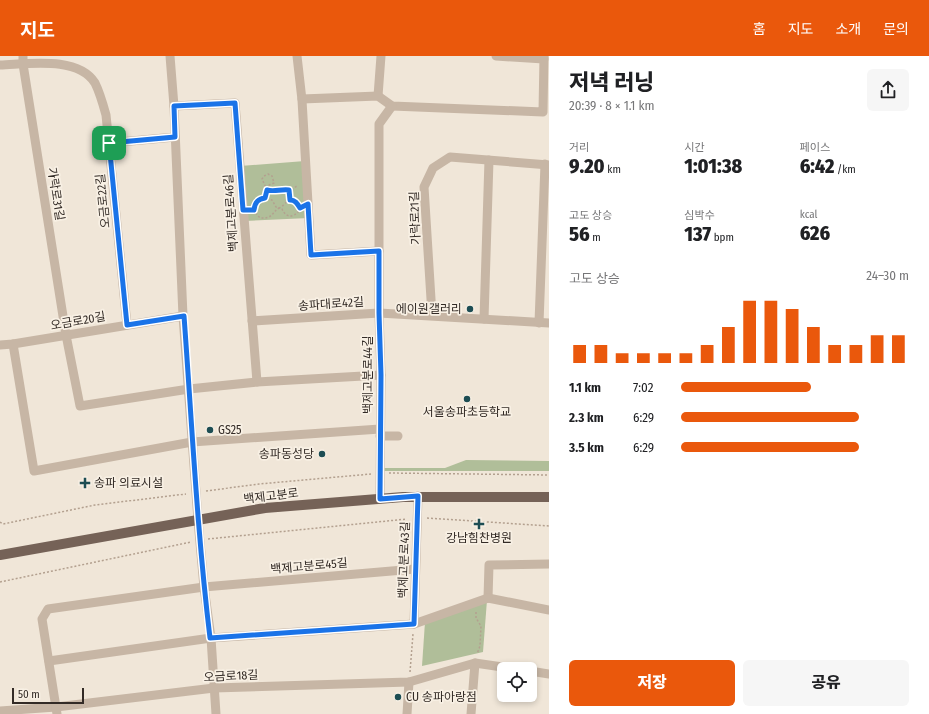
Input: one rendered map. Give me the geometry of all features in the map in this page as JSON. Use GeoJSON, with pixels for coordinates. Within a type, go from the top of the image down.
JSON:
{"type":"FeatureCollection","features":[{"type":"Feature","properties":{"kind":"main road","name":"백제고분로"},"geometry":{"type":"LineString","coordinates":[[0,554],[265,508],[418,496],[549,497]]}},
{"type":"Feature","properties":{"kind":"street"},"geometry":{"type":"LineString","coordinates":[[170,56],[192,442],[216,714]]}},
{"type":"Feature","properties":{"kind":"street"},"geometry":{"type":"LineString","coordinates":[[297,56],[302,98],[311,255],[379,251]]}},
{"type":"Feature","properties":{"kind":"street"},"geometry":{"type":"LineString","coordinates":[[378,96],[381,56]]}},
{"type":"Feature","properties":{"kind":"street"},"geometry":{"type":"LineString","coordinates":[[302,98],[378,96],[392,106],[544,112],[544,58],[496,56]]}},
{"type":"Feature","properties":{"kind":"street","name":"오금로22길"},"geometry":{"type":"LineString","coordinates":[[0,65],[23,60],[68,63],[85,70],[94,82],[106,115],[127,325]]}},
{"type":"Feature","properties":{"kind":"street","name":"가락로31길"},"geometry":{"type":"LineString","coordinates":[[23,60],[66,335]]}},
{"type":"Feature","properties":{"kind":"street","name":"백제고분로46길"},"geometry":{"type":"LineString","coordinates":[[174,106],[235,103],[257,382]]}},
{"type":"Feature","properties":{"kind":"street","name":"백제고분로44길"},"geometry":{"type":"LineString","coordinates":[[380,499],[381,375],[379,313],[378,124],[392,106]]}},
{"type":"Feature","properties":{"kind":"street"},"geometry":{"type":"LineString","coordinates":[[109,143],[175,137]]}},
{"type":"Feature","properties":{"kind":"street","name":"가락로21길"},"geometry":{"type":"LineString","coordinates":[[432,315],[424,187],[433,168],[450,157],[547,165]]}},
{"type":"Feature","properties":{"kind":"street"},"geometry":{"type":"LineString","coordinates":[[484,319],[489,160]]}},
{"type":"Feature","properties":{"kind":"street"},"geometry":{"type":"LineString","coordinates":[[539,323],[547,165]]}},
{"type":"Feature","properties":{"kind":"street","name":"송파대로42길"},"geometry":{"type":"LineString","coordinates":[[252,321],[379,313],[549,323]]}},
{"type":"Feature","properties":{"kind":"street","name":"오금로20길"},"geometry":{"type":"LineString","coordinates":[[0,345],[184,316]]}},
{"type":"Feature","properties":{"kind":"street"},"geometry":{"type":"LineString","coordinates":[[66,335],[80,406],[189,389],[257,382],[381,375]]}},
{"type":"Feature","properties":{"kind":"street"},"geometry":{"type":"LineString","coordinates":[[13,344],[34,471],[192,442],[380,433],[398,436]]}},
{"type":"Feature","properties":{"kind":"street","name":"백제고분로43길"},"geometry":{"type":"LineString","coordinates":[[414,624],[418,496]]}},
{"type":"Feature","properties":{"kind":"street"},"geometry":{"type":"LineString","coordinates":[[488,598],[489,566],[549,564]]}},
{"type":"Feature","properties":{"kind":"street","name":"백제고분로45길"},"geometry":{"type":"LineString","coordinates":[[49,661],[42,619],[48,609],[204,587],[416,569]]}},
{"type":"Feature","properties":{"kind":"street"},"geometry":{"type":"LineString","coordinates":[[56,710],[49,661],[210,638],[414,624],[488,598],[549,610]]}},
{"type":"Feature","properties":{"kind":"street"},"geometry":{"type":"LineString","coordinates":[[471,714],[475,663],[497,666]]}},
{"type":"Feature","properties":{"kind":"street","name":"오금로18길"},"geometry":{"type":"LineString","coordinates":[[0,711],[56,710],[214,688],[409,682],[475,663]]}},
{"type":"Feature","properties":{"kind":"street"},"geometry":{"type":"LineString","coordinates":[[537,672],[549,674]]}},
{"type":"Feature","properties":{"kind":"street"},"geometry":{"type":"LineString","coordinates":[[407,714],[409,682]]}},
{"type":"Feature","properties":{"kind":"path"},"geometry":{"type":"LineString","coordinates":[[265,198],[267,190],[267,186],[274,182],[272,176],[268,174],[262,179],[267,190]]}},
{"type":"Feature","properties":{"kind":"path"},"geometry":{"type":"LineString","coordinates":[[267,190],[289,190],[298,186],[307,186]]}},
{"type":"Feature","properties":{"kind":"path"},"geometry":{"type":"LineString","coordinates":[[289,190],[290,200]]}},
{"type":"Feature","properties":{"kind":"path"},"geometry":{"type":"LineString","coordinates":[[279,208],[276,207],[272,200],[265,198],[257,201],[254,205],[254,210],[260,218],[270,217],[279,208],[282,207],[286,201],[294,200],[300,208],[296,215],[291,217],[287,216],[282,209],[279,208]]}},
{"type":"Feature","properties":{"kind":"path"},"geometry":{"type":"LineString","coordinates":[[243,210],[254,210]]}},
{"type":"Feature","properties":{"kind":"path"},"geometry":{"type":"LineString","coordinates":[[0,522],[3,524],[95,505],[259,484],[380,473],[549,475]]}},
{"type":"Feature","properties":{"kind":"path"},"geometry":{"type":"LineString","coordinates":[[0,582],[201,540],[417,518],[549,526]]}},
{"type":"Feature","properties":{"kind":"path"},"geometry":{"type":"LineString","coordinates":[[475,663],[480,646],[481,626],[476,618],[477,609]]}},
{"type":"Feature","properties":{"kind":"path"},"geometry":{"type":"LineString","coordinates":[[409,682],[414,624]]}},
{"type":"Feature","properties":{"kind":"green space"},"geometry":{"type":"Polygon","coordinates":[[[305,161],[309,218],[244,221],[240,166],[305,161]]]}},
{"type":"Feature","properties":{"kind":"green space"},"geometry":{"type":"Polygon","coordinates":[[[466,460],[549,461],[549,471],[384,471],[384,468],[445,468],[466,460]]]}},
{"type":"Feature","properties":{"kind":"green space"},"geometry":{"type":"Polygon","coordinates":[[[487,600],[483,652],[422,666],[425,622],[487,600]]]}},
{"type":"Feature","properties":{"kind":"place","name":"에이원갤러리"},"geometry":{"type":"Point","coordinates":[470,309]}},
{"type":"Feature","properties":{"kind":"place","name":"서울송파초등학교"},"geometry":{"type":"Point","coordinates":[467,399]}},
{"type":"Feature","properties":{"kind":"place","name":"GS25"},"geometry":{"type":"Point","coordinates":[210,430]}},
{"type":"Feature","properties":{"kind":"place","name":"송파동성당"},"geometry":{"type":"Point","coordinates":[322,454]}},
{"type":"Feature","properties":{"kind":"place","name":"송파 의료시설"},"geometry":{"type":"Point","coordinates":[85,483]}},
{"type":"Feature","properties":{"kind":"place","name":"강남힘찬병원"},"geometry":{"type":"Point","coordinates":[479,524]}},
{"type":"Feature","properties":{"kind":"place","name":"CU 송파아랑점"},"geometry":{"type":"Point","coordinates":[398,697]}},
{"type":"Feature","properties":{"kind":"route"},"geometry":{"type":"LineString","coordinates":[[235,103],[243,210],[254,210],[254,205],[257,201],[265,198],[267,190],[289,190],[290,200],[294,200],[300,208],[308,204],[311,255],[379,251],[381,375],[380,499],[418,496],[414,624],[210,638],[198,520],[184,316],[127,325],[109,143],[175,137],[174,106],[235,103]]}}]}
